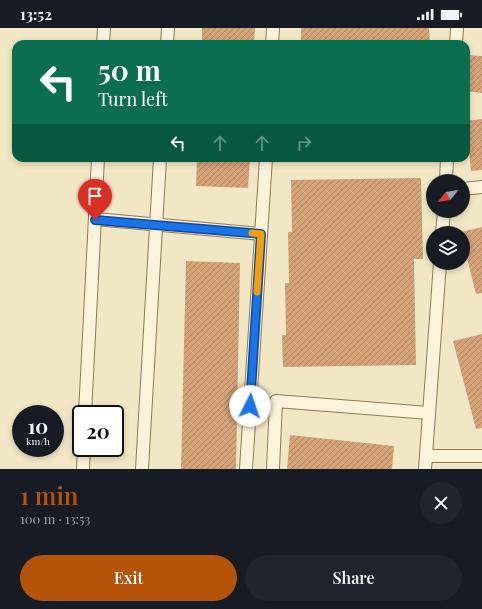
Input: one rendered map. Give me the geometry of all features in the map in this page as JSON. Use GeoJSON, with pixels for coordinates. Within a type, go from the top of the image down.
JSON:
{"type":"FeatureCollection","features":[{"type":"Feature","properties":{"kind":"lane"},"geometry":{"type":"LineString","coordinates":[[103,40],[104,28]]}},
{"type":"Feature","properties":{"kind":"lane"},"geometry":{"type":"LineString","coordinates":[[167,40],[168,28]]}},
{"type":"Feature","properties":{"kind":"lane"},"geometry":{"type":"LineString","coordinates":[[272,40],[273,28]]}},
{"type":"Feature","properties":{"kind":"lane"},"geometry":{"type":"LineString","coordinates":[[456,40],[457,28]]}},
{"type":"Feature","properties":{"kind":"lane"},"geometry":{"type":"LineString","coordinates":[[85,405],[98,162]]}},
{"type":"Feature","properties":{"kind":"lane"},"geometry":{"type":"LineString","coordinates":[[142,469],[160,162]]}},
{"type":"Feature","properties":{"kind":"lane"},"geometry":{"type":"LineString","coordinates":[[246,469],[266,162]]}},
{"type":"Feature","properties":{"kind":"lane"},"geometry":{"type":"LineString","coordinates":[[446,174],[447,162]]}},
{"type":"Feature","properties":{"kind":"lane"},"geometry":{"type":"LineString","coordinates":[[470,189],[482,188]]}},
{"type":"Feature","properties":{"kind":"lane"},"geometry":{"type":"LineString","coordinates":[[95,220],[261,234]]}},
{"type":"Feature","properties":{"kind":"lane"},"geometry":{"type":"LineString","coordinates":[[425,469],[439,270]]}},
{"type":"Feature","properties":{"kind":"lane"},"geometry":{"type":"LineString","coordinates":[[273,469],[276,401],[429,413]]}},
{"type":"Feature","properties":{"kind":"lane"},"geometry":{"type":"LineString","coordinates":[[426,456],[482,456]]}},
{"type":"Feature","properties":{"kind":"lane"},"geometry":{"type":"LineString","coordinates":[[83,469],[84,457]]}},
{"type":"Feature","properties":{"kind":"building"},"geometry":{"type":"Polygon","coordinates":[[[202,28],[255,28],[254,40],[202,40],[202,28]]]}},
{"type":"Feature","properties":{"kind":"building"},"geometry":{"type":"Polygon","coordinates":[[[301,28],[429,28],[430,40],[301,40],[301,28]]]}},
{"type":"Feature","properties":{"kind":"building"},"geometry":{"type":"Polygon","coordinates":[[[470,55],[482,56],[482,93],[470,92],[470,55]]]}},
{"type":"Feature","properties":{"kind":"building"},"geometry":{"type":"Polygon","coordinates":[[[482,119],[482,170],[471,171],[470,120],[482,119]]]}},
{"type":"Feature","properties":{"kind":"building"},"geometry":{"type":"Polygon","coordinates":[[[197,162],[250,162],[248,188],[196,186],[197,162]]]}},
{"type":"Feature","properties":{"kind":"building"},"geometry":{"type":"Polygon","coordinates":[[[421,178],[423,259],[414,259],[416,365],[283,367],[282,335],[286,335],[285,283],[289,283],[288,232],[292,232],[291,180],[421,178]]]}},
{"type":"Feature","properties":{"kind":"building"},"geometry":{"type":"Polygon","coordinates":[[[482,227],[482,293],[476,294],[470,270],[470,230],[482,227]]]}},
{"type":"Feature","properties":{"kind":"building"},"geometry":{"type":"Polygon","coordinates":[[[186,261],[240,263],[236,469],[181,469],[186,261]]]}},
{"type":"Feature","properties":{"kind":"building"},"geometry":{"type":"Polygon","coordinates":[[[482,334],[482,428],[476,429],[453,341],[482,334]]]}},
{"type":"Feature","properties":{"kind":"building"},"geometry":{"type":"Polygon","coordinates":[[[290,435],[394,446],[392,469],[287,469],[290,435]]]}},
{"type":"Feature","properties":{"kind":"slow traffic"},"geometry":{"type":"LineString","coordinates":[[252,233],[261,234],[257,292]]}},
{"type":"Feature","properties":{"kind":"route"},"geometry":{"type":"LineString","coordinates":[[95,220],[261,234],[250,406]]}}]}
